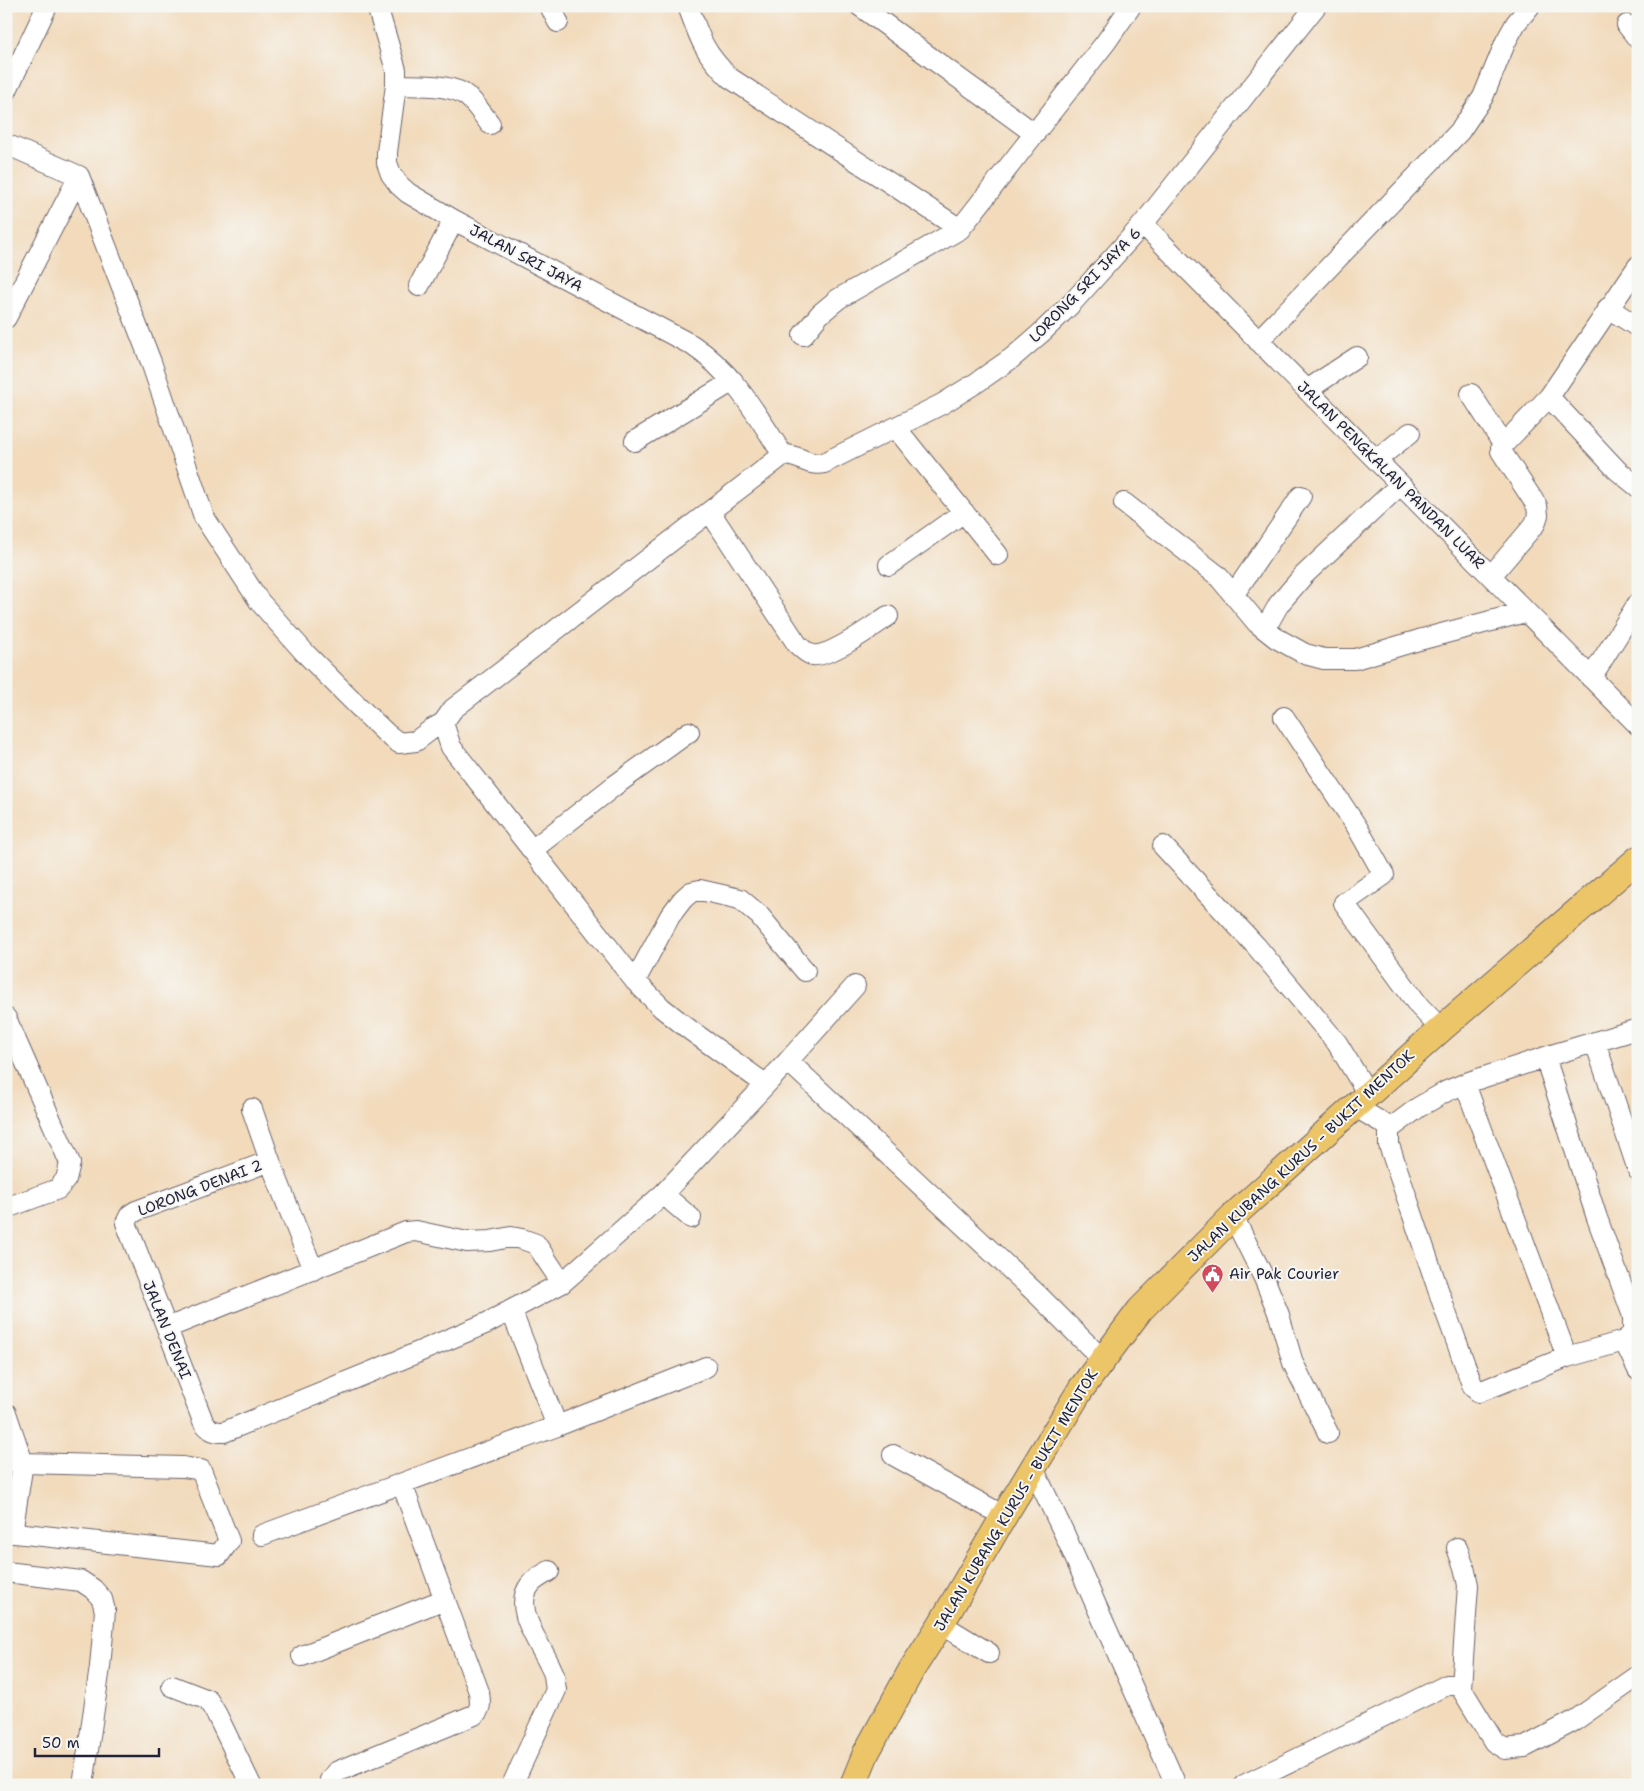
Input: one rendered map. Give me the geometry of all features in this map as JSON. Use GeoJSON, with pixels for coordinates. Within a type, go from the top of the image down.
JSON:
{"type":"FeatureCollection","features":[{"type":"Feature","properties":{"kind":"main road","name":"JALAN KUBANG KURUS - BUKIT MENTOK"},"geometry":{"type":"LineString","coordinates":[[853,1785],[870,1745],[912,1669],[941,1624],[1033,1468],[1081,1389],[1140,1310],[1232,1216],[1441,1029],[1638,859]]}},
{"type":"Feature","properties":{"kind":"street"},"geometry":{"type":"LineString","coordinates":[[6,92],[46,6]]}},
{"type":"Feature","properties":{"kind":"street","name":"JALAN SRI JAYA"},"geometry":{"type":"LineString","coordinates":[[377,6],[396,70],[387,164],[398,185],[454,220],[708,355],[732,381],[783,455]]}},
{"type":"Feature","properties":{"kind":"street"},"geometry":{"type":"LineString","coordinates":[[688,6],[702,45],[715,64],[730,78],[960,229]]}},
{"type":"Feature","properties":{"kind":"street"},"geometry":{"type":"LineString","coordinates":[[860,6],[1035,134]]}},
{"type":"Feature","properties":{"kind":"street"},"geometry":{"type":"LineString","coordinates":[[803,335],[820,314],[838,299],[960,229],[1106,42],[1131,6]]}},
{"type":"Feature","properties":{"kind":"street","name":"LORONG SRI JAYA 6"},"geometry":{"type":"LineString","coordinates":[[783,455],[789,455],[816,464],[824,463],[942,404],[1012,358],[1071,304],[1143,224],[1316,6]]}},
{"type":"Feature","properties":{"kind":"street"},"geometry":{"type":"LineString","coordinates":[[1258,341],[1460,131],[1483,96],[1506,41],[1516,23],[1530,6]]}},
{"type":"Feature","properties":{"kind":"street"},"geometry":{"type":"LineString","coordinates":[[396,85],[446,87],[458,91],[467,96],[490,124]]}},
{"type":"Feature","properties":{"kind":"street"},"geometry":{"type":"LineString","coordinates":[[7,146],[79,176],[151,362],[204,517],[259,601],[306,653],[386,734],[399,743],[416,741],[438,726],[453,709],[783,455]]}},
{"type":"Feature","properties":{"kind":"street"},"geometry":{"type":"LineString","coordinates":[[6,318],[79,176]]}},
{"type":"Feature","properties":{"kind":"street"},"geometry":{"type":"LineString","coordinates":[[419,286],[454,220]]}},
{"type":"Feature","properties":{"kind":"street","name":"JALAN PENGKALAN PANDAN LUAR"},"geometry":{"type":"LineString","coordinates":[[1143,224],[1638,725]]}},
{"type":"Feature","properties":{"kind":"street"},"geometry":{"type":"LineString","coordinates":[[1491,576],[1536,524],[1538,515],[1537,506],[1501,451],[1503,444],[1549,397],[1638,266]]}},
{"type":"Feature","properties":{"kind":"street"},"geometry":{"type":"LineString","coordinates":[[1608,308],[1638,327]]}},
{"type":"Feature","properties":{"kind":"street"},"geometry":{"type":"LineString","coordinates":[[1307,390],[1358,357]]}},
{"type":"Feature","properties":{"kind":"street"},"geometry":{"type":"LineString","coordinates":[[634,441],[732,381]]}},
{"type":"Feature","properties":{"kind":"street"},"geometry":{"type":"LineString","coordinates":[[1471,394],[1503,444]]}},
{"type":"Feature","properties":{"kind":"street"},"geometry":{"type":"LineString","coordinates":[[1549,397],[1617,470],[1638,487]]}},
{"type":"Feature","properties":{"kind":"street"},"geometry":{"type":"LineString","coordinates":[[896,428],[998,555]]}},
{"type":"Feature","properties":{"kind":"street"},"geometry":{"type":"LineString","coordinates":[[1376,460],[1410,433]]}},
{"type":"Feature","properties":{"kind":"street"},"geometry":{"type":"LineString","coordinates":[[1265,629],[1279,604],[1303,576],[1400,485]]}},
{"type":"Feature","properties":{"kind":"street"},"geometry":{"type":"LineString","coordinates":[[1234,594],[1301,496]]}},
{"type":"Feature","properties":{"kind":"street"},"geometry":{"type":"LineString","coordinates":[[1124,503],[1217,575],[1245,610],[1265,629],[1276,638],[1305,654],[1324,659],[1356,659],[1418,640],[1525,612]]}},
{"type":"Feature","properties":{"kind":"street"},"geometry":{"type":"LineString","coordinates":[[710,512],[797,644],[803,650],[812,655],[832,651],[888,616]]}},
{"type":"Feature","properties":{"kind":"street"},"geometry":{"type":"LineString","coordinates":[[888,565],[964,512]]}},
{"type":"Feature","properties":{"kind":"street"},"geometry":{"type":"LineString","coordinates":[[1591,678],[1638,603]]}},
{"type":"Feature","properties":{"kind":"street"},"geometry":{"type":"LineString","coordinates":[[1284,717],[1357,828],[1384,875],[1344,902],[1419,1006],[1441,1029]]}},
{"type":"Feature","properties":{"kind":"street"},"geometry":{"type":"LineString","coordinates":[[438,726],[450,747],[635,982],[662,1008],[690,1030],[765,1084]]}},
{"type":"Feature","properties":{"kind":"street"},"geometry":{"type":"LineString","coordinates":[[532,850],[614,786],[689,732]]}},
{"type":"Feature","properties":{"kind":"street"},"geometry":{"type":"LineString","coordinates":[[1163,846],[1256,946],[1336,1043],[1361,1100],[1391,1128]]}},
{"type":"Feature","properties":{"kind":"street"},"geometry":{"type":"LineString","coordinates":[[635,982],[670,916],[691,892],[700,890],[740,899],[759,915],[805,971]]}},
{"type":"Feature","properties":{"kind":"street"},"geometry":{"type":"LineString","coordinates":[[557,1426],[511,1310],[562,1283],[663,1194],[856,986]]}},
{"type":"Feature","properties":{"kind":"street"},"geometry":{"type":"LineString","coordinates":[[6,1018],[70,1163],[66,1179],[58,1189],[6,1208]]}},
{"type":"Feature","properties":{"kind":"street"},"geometry":{"type":"LineString","coordinates":[[1545,1058],[1597,1218],[1633,1316],[1633,1333],[1624,1341],[1567,1357],[1482,1392],[1475,1390],[1445,1310],[1389,1145],[1391,1128],[1447,1091],[1464,1084],[1545,1058],[1595,1042],[1638,1029]]}},
{"type":"Feature","properties":{"kind":"street"},"geometry":{"type":"LineString","coordinates":[[1595,1042],[1638,1170]]}},
{"type":"Feature","properties":{"kind":"street"},"geometry":{"type":"LineString","coordinates":[[788,1061],[1039,1296],[1100,1363]]}},
{"type":"Feature","properties":{"kind":"street"},"geometry":{"type":"LineString","coordinates":[[1464,1084],[1567,1357]]}},
{"type":"Feature","properties":{"kind":"street"},"geometry":{"type":"LineString","coordinates":[[252,1109],[270,1161],[313,1270]]}},
{"type":"Feature","properties":{"kind":"street","name":"LORONG DENAI 2"},"geometry":{"type":"LineString","coordinates":[[130,1215],[270,1161]]}},
{"type":"Feature","properties":{"kind":"street"},"geometry":{"type":"LineString","coordinates":[[663,1194],[691,1218]]}},
{"type":"Feature","properties":{"kind":"street","name":"JALAN DENAI"},"geometry":{"type":"LineString","coordinates":[[130,1215],[126,1222],[127,1227],[203,1421],[207,1428],[214,1432],[224,1432],[405,1358],[487,1323],[511,1310]]}},
{"type":"Feature","properties":{"kind":"street"},"geometry":{"type":"LineString","coordinates":[[1232,1216],[1264,1278],[1279,1315],[1293,1363],[1328,1433]]}},
{"type":"Feature","properties":{"kind":"street"},"geometry":{"type":"LineString","coordinates":[[168,1328],[406,1232],[416,1231],[467,1242],[490,1241],[511,1237],[536,1244],[562,1283]]}},
{"type":"Feature","properties":{"kind":"street"},"geometry":{"type":"LineString","coordinates":[[1624,1341],[1638,1370]]}},
{"type":"Feature","properties":{"kind":"street"},"geometry":{"type":"LineString","coordinates":[[262,1535],[557,1426],[706,1367]]}},
{"type":"Feature","properties":{"kind":"street"},"geometry":{"type":"LineString","coordinates":[[6,1413],[15,1462],[9,1533],[219,1555],[229,1541],[201,1470],[183,1467],[15,1462]]}},
{"type":"Feature","properties":{"kind":"street"},"geometry":{"type":"LineString","coordinates":[[893,1455],[1004,1516]]}},
{"type":"Feature","properties":{"kind":"street"},"geometry":{"type":"LineString","coordinates":[[1033,1468],[1064,1533],[1176,1785]]}},
{"type":"Feature","properties":{"kind":"street"},"geometry":{"type":"LineString","coordinates":[[330,1785],[330,1780],[336,1772],[474,1716],[480,1706],[479,1692],[402,1484]]}},
{"type":"Feature","properties":{"kind":"street"},"geometry":{"type":"LineString","coordinates":[[1457,1548],[1468,1585],[1461,1688]]}},
{"type":"Feature","properties":{"kind":"street"},"geometry":{"type":"LineString","coordinates":[[512,1785],[556,1690],[554,1675],[530,1628],[525,1611],[524,1596],[530,1584],[549,1570]]}},
{"type":"Feature","properties":{"kind":"street"},"geometry":{"type":"LineString","coordinates":[[6,1572],[81,1581],[93,1589],[102,1599],[105,1611],[100,1667],[83,1785]]}},
{"type":"Feature","properties":{"kind":"street"},"geometry":{"type":"LineString","coordinates":[[302,1656],[445,1599]]}},
{"type":"Feature","properties":{"kind":"street"},"geometry":{"type":"LineString","coordinates":[[941,1624],[989,1653]]}},
{"type":"Feature","properties":{"kind":"street"},"geometry":{"type":"LineString","coordinates":[[1244,1785],[1447,1685],[1455,1685],[1461,1688],[1494,1742],[1505,1748],[1513,1748],[1525,1747],[1574,1721],[1638,1676]]}},
{"type":"Feature","properties":{"kind":"street"},"geometry":{"type":"LineString","coordinates":[[172,1686],[208,1700],[251,1785]]}},
{"type":"Feature","properties":{"kind":"place","name":"Air Pak Courier"},"geometry":{"type":"Point","coordinates":[1213,1293]}}]}
